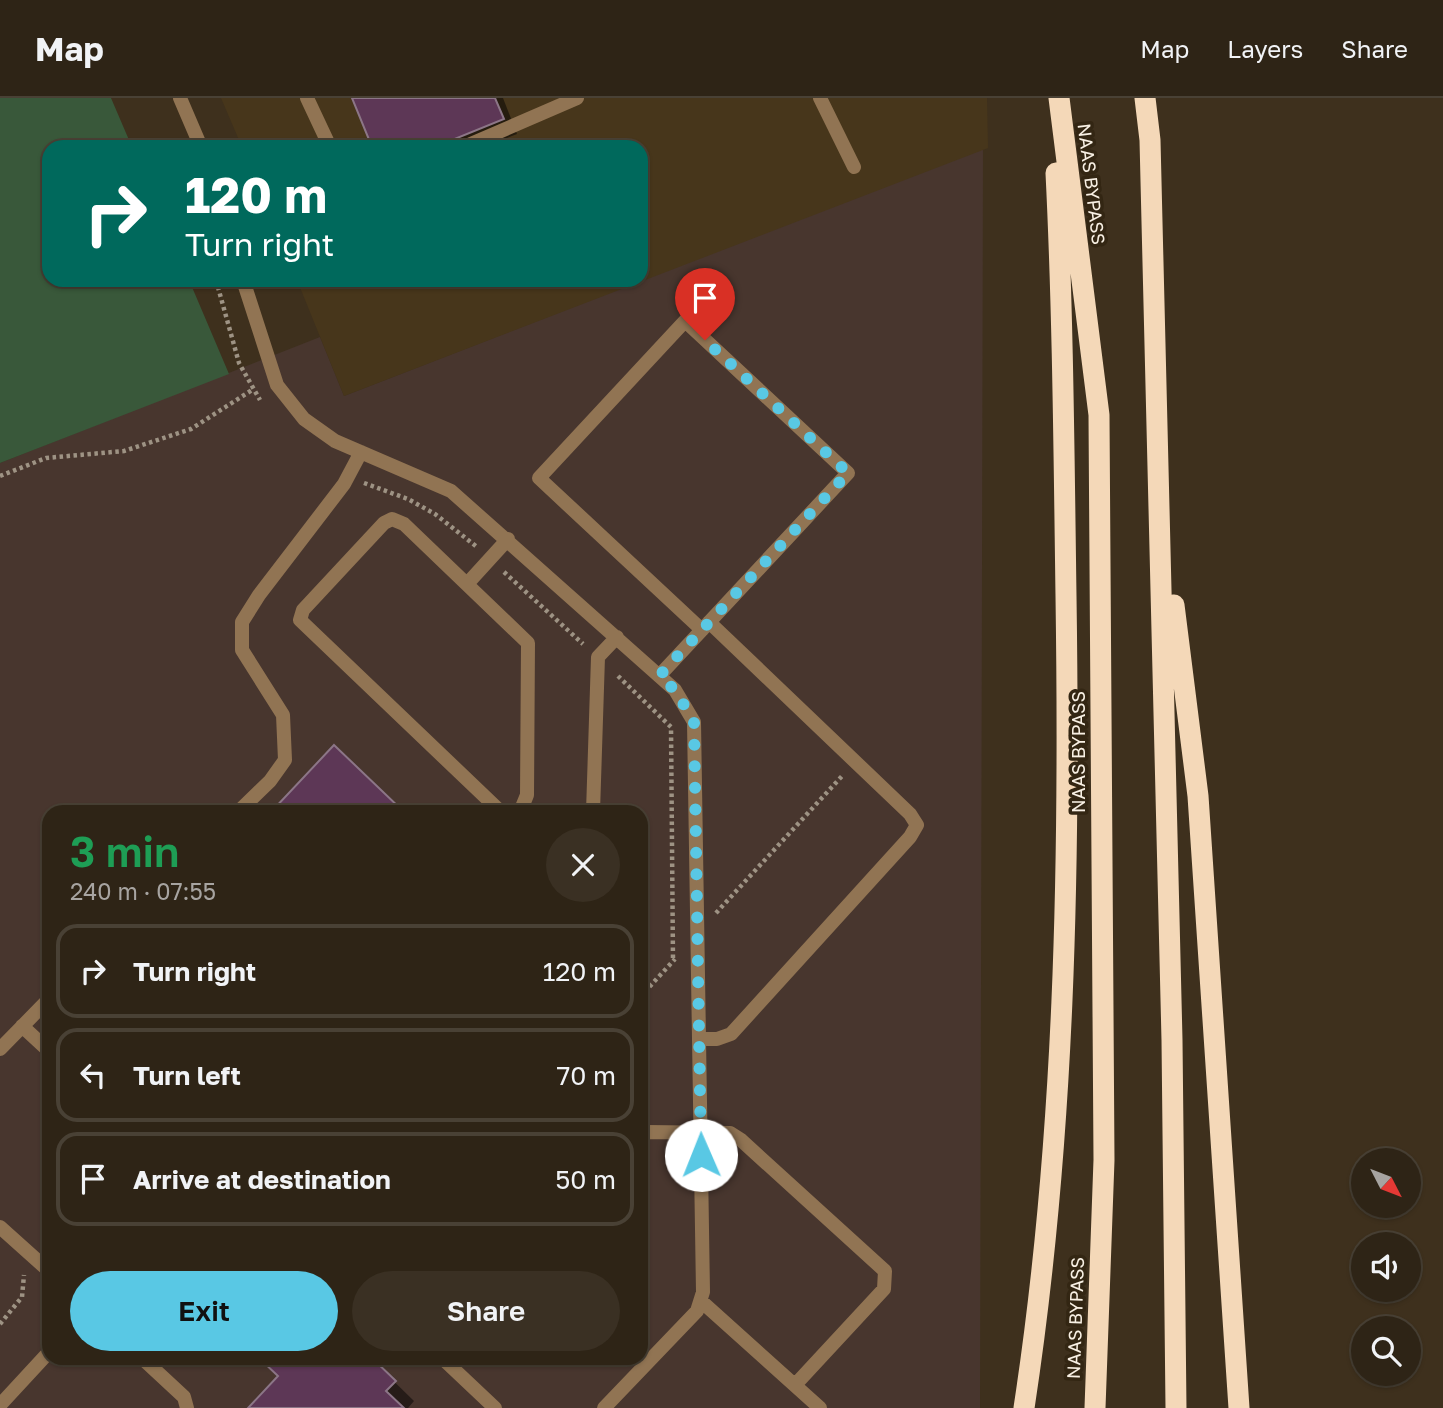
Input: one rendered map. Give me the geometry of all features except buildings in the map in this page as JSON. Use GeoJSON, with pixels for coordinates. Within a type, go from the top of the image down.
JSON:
{"type":"FeatureCollection","features":[{"type":"Feature","properties":{"kind":"highway"},"geometry":{"type":"LineString","coordinates":[[1024,1408],[1056,1134],[1068,783],[1062,307],[1052,98]]}},
{"type":"Feature","properties":{"kind":"highway","name":"NAAS BYPASS"},"geometry":{"type":"LineString","coordinates":[[1059,98],[1099,415],[1104,1160],[1095,1408]]}},
{"type":"Feature","properties":{"kind":"highway"},"geometry":{"type":"LineString","coordinates":[[1145,98],[1150,140],[1159,489],[1172,1040],[1176,1408]]}},
{"type":"Feature","properties":{"kind":"highway"},"geometry":{"type":"LineString","coordinates":[[1159,489],[1198,796],[1239,1408]]}},
{"type":"Feature","properties":{"kind":"lane"},"geometry":{"type":"LineString","coordinates":[[180,98],[198,140]]}},
{"type":"Feature","properties":{"kind":"lane"},"geometry":{"type":"LineString","coordinates":[[307,98],[327,140]]}},
{"type":"Feature","properties":{"kind":"lane"},"geometry":{"type":"LineString","coordinates":[[480,140],[577,98]]}},
{"type":"Feature","properties":{"kind":"lane"},"geometry":{"type":"LineString","coordinates":[[820,98],[854,167]]}},
{"type":"Feature","properties":{"kind":"lane"},"geometry":{"type":"LineString","coordinates":[[245,287],[277,385],[304,419],[335,440],[451,491],[508,538],[675,690],[694,722],[703,1257],[701,1301],[696,1311],[648,1362]]}},
{"type":"Feature","properties":{"kind":"lane"},"geometry":{"type":"LineString","coordinates":[[659,676],[706,626],[848,473],[685,321],[539,478],[706,626],[855,762],[910,814],[916,824],[910,837],[731,1034],[717,1039],[699,1039]]}},
{"type":"Feature","properties":{"kind":"lane"},"geometry":{"type":"LineString","coordinates":[[245,805],[270,781],[285,760],[283,715],[242,650],[242,622],[259,595],[344,484],[360,452]]}},
{"type":"Feature","properties":{"kind":"lane"},"geometry":{"type":"LineString","coordinates":[[494,805],[300,620],[303,610],[384,523],[392,519],[404,524],[528,643],[527,795],[523,805]]}},
{"type":"Feature","properties":{"kind":"lane"},"geometry":{"type":"LineString","coordinates":[[467,584],[508,538]]}},
{"type":"Feature","properties":{"kind":"lane"},"geometry":{"type":"LineString","coordinates":[[593,805],[598,657],[617,637]]}},
{"type":"Feature","properties":{"kind":"lane"},"geometry":{"type":"LineString","coordinates":[[0,1049],[42,1006]]}},
{"type":"Feature","properties":{"kind":"lane"},"geometry":{"type":"LineString","coordinates":[[22,1026],[42,1045]]}},
{"type":"Feature","properties":{"kind":"lane"},"geometry":{"type":"LineString","coordinates":[[648,1132],[724,1132],[741,1140],[885,1271],[884,1289],[794,1385]]}},
{"type":"Feature","properties":{"kind":"lane"},"geometry":{"type":"LineString","coordinates":[[0,1227],[42,1264]]}},
{"type":"Feature","properties":{"kind":"lane"},"geometry":{"type":"LineString","coordinates":[[701,1301],[820,1408]]}},
{"type":"Feature","properties":{"kind":"lane"},"geometry":{"type":"LineString","coordinates":[[0,1405],[42,1360]]}},
{"type":"Feature","properties":{"kind":"lane"},"geometry":{"type":"LineString","coordinates":[[150,1365],[184,1397],[187,1408]]}},
{"type":"Feature","properties":{"kind":"lane"},"geometry":{"type":"LineString","coordinates":[[449,1365],[495,1408]]}},
{"type":"Feature","properties":{"kind":"lane"},"geometry":{"type":"LineString","coordinates":[[604,1408],[645,1365]]}},
{"type":"Feature","properties":{"kind":"path"},"geometry":{"type":"LineString","coordinates":[[0,476],[46,458],[124,451],[191,429],[252,390]]}},
{"type":"Feature","properties":{"kind":"path"},"geometry":{"type":"LineString","coordinates":[[648,988],[855,762]]}},
{"type":"Feature","properties":{"kind":"path"},"geometry":{"type":"LineString","coordinates":[[0,1324],[22,1297],[24,1269],[33,1256]]}},
{"type":"Feature","properties":{"kind":"shaded area"},"geometry":{"type":"Polygon","coordinates":[[[221,98],[987,98],[988,148],[648,279],[648,140],[239,140],[221,98]]]}},
{"type":"Feature","properties":{"kind":"shaded area"},"geometry":{"type":"Polygon","coordinates":[[[983,148],[980,1408],[0,1408],[0,463],[320,337],[344,396],[625,287],[648,287],[648,278],[983,148]]]}},
{"type":"Feature","properties":{"kind":"shaded area"},"geometry":{"type":"Polygon","coordinates":[[[300,287],[627,287],[344,396],[300,287]]]}},
{"type":"Feature","properties":{"kind":"green space"},"geometry":{"type":"Polygon","coordinates":[[[0,98],[111,98],[129,140],[42,140],[42,287],[192,287],[229,374],[0,463],[0,98]]]}},
{"type":"Feature","properties":{"kind":"route"},"geometry":{"type":"LineString","coordinates":[[701,1155],[694,722],[675,690],[659,676],[848,473],[705,340]]}}]}
